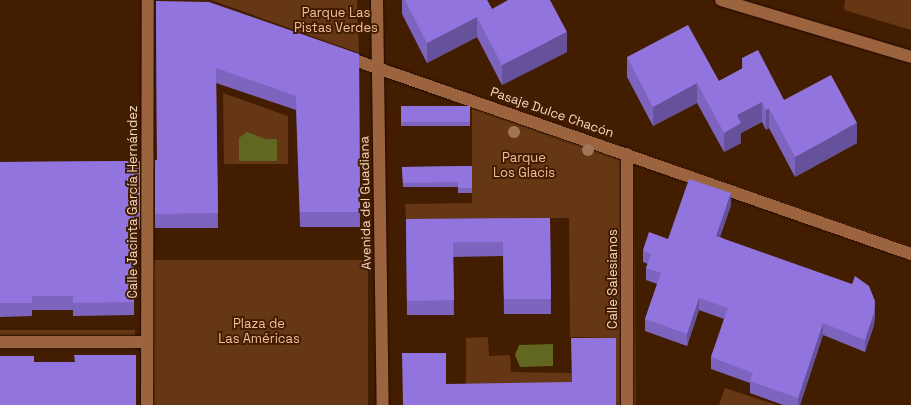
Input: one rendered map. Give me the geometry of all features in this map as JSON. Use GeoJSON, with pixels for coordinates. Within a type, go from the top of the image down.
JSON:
{"type":"FeatureCollection","features":[{"type":"Feature","properties":{"kind":"street","name":"Calle Jacinta García Hernández"},"geometry":{"type":"LineString","coordinates":[[147,405],[148,0]]}},
{"type":"Feature","properties":{"kind":"street","name":"Avenida del Guadiana"},"geometry":{"type":"LineString","coordinates":[[377,0],[383,405]]}},
{"type":"Feature","properties":{"kind":"street"},"geometry":{"type":"LineString","coordinates":[[721,0],[911,57]]}},
{"type":"Feature","properties":{"kind":"street","name":"Pasaje Dulce Chacón"},"geometry":{"type":"LineString","coordinates":[[334,52],[911,254]]}},
{"type":"Feature","properties":{"kind":"street","name":"Calle Salesianos"},"geometry":{"type":"LineString","coordinates":[[627,154],[627,405]]}},
{"type":"Feature","properties":{"kind":"street"},"geometry":{"type":"LineString","coordinates":[[0,342],[147,342]]}},
{"type":"Feature","properties":{"kind":"green space","name":"Parque Las Pistas Verdes"},"geometry":{"type":"Polygon","coordinates":[[[211,0],[357,0],[359,53],[211,0]]]}},
{"type":"Feature","properties":{"kind":"green space"},"geometry":{"type":"Polygon","coordinates":[[[845,0],[911,0],[911,30],[844,10],[845,0]]]}},
{"type":"Feature","properties":{"kind":"green space","name":"Parque Los Glacis"},"geometry":{"type":"Polygon","coordinates":[[[398,68],[911,246],[911,261],[634,164],[636,405],[616,405],[615,338],[570,337],[569,218],[406,219],[405,204],[472,203],[472,109],[399,80],[398,68]]]}},
{"type":"Feature","properties":{"kind":"green space"},"geometry":{"type":"Polygon","coordinates":[[[223,93],[288,116],[288,164],[224,164],[223,93]]]}},
{"type":"Feature","properties":{"kind":"green space","name":"Plaza de Las Américas"},"geometry":{"type":"Polygon","coordinates":[[[151,260],[368,260],[368,405],[151,405],[151,260]]]}},
{"type":"Feature","properties":{"kind":"green space"},"geometry":{"type":"Polygon","coordinates":[[[0,330],[135,330],[135,349],[0,349],[0,330]]]}},
{"type":"Feature","properties":{"kind":"green space"},"geometry":{"type":"Polygon","coordinates":[[[488,337],[489,356],[510,355],[511,372],[572,373],[572,395],[466,398],[466,338],[488,337]]]}},
{"type":"Feature","properties":{"kind":"green space"},"geometry":{"type":"Polygon","coordinates":[[[725,388],[776,405],[719,405],[725,388]]]}},
{"type":"Feature","properties":{"kind":"shaded area"},"geometry":{"type":"Polygon","coordinates":[[[247,132],[265,139],[277,139],[277,161],[239,161],[239,138],[247,132]]]}},
{"type":"Feature","properties":{"kind":"shaded area"},"geometry":{"type":"Polygon","coordinates":[[[553,344],[553,366],[520,367],[515,355],[519,345],[553,344]]]}},
{"type":"Feature","properties":{"kind":"building"},"geometry":{"type":"Polygon","coordinates":[[[405,0],[487,0],[492,9],[508,0],[550,0],[567,32],[502,65],[477,17],[427,43],[405,0]]]}},
{"type":"Feature","properties":{"kind":"building"},"geometry":{"type":"Polygon","coordinates":[[[156,1],[209,2],[359,54],[360,212],[300,212],[296,96],[216,68],[218,213],[155,214],[155,160],[157,160],[156,1]]]}},
{"type":"Feature","properties":{"kind":"building"},"geometry":{"type":"Polygon","coordinates":[[[688,25],[719,81],[743,68],[742,58],[758,50],[784,100],[831,75],[857,123],[795,157],[769,108],[766,110],[762,102],[737,115],[741,123],[724,133],[697,83],[653,107],[627,57],[688,25]]]}},
{"type":"Feature","properties":{"kind":"building"},"geometry":{"type":"Polygon","coordinates":[[[401,106],[470,106],[470,122],[401,122],[401,106]]]}},
{"type":"Feature","properties":{"kind":"building"},"geometry":{"type":"Polygon","coordinates":[[[140,161],[140,215],[134,215],[134,302],[73,303],[73,296],[32,296],[32,303],[0,303],[0,162],[140,161]]]}},
{"type":"Feature","properties":{"kind":"building"},"geometry":{"type":"Polygon","coordinates":[[[472,166],[472,188],[458,188],[458,182],[403,183],[402,167],[472,166]]]}},
{"type":"Feature","properties":{"kind":"building"},"geometry":{"type":"Polygon","coordinates":[[[689,179],[731,193],[716,236],[852,284],[855,276],[869,286],[875,301],[874,313],[865,340],[823,323],[798,398],[750,381],[753,373],[711,357],[728,308],[699,298],[687,334],[645,319],[661,273],[646,268],[651,254],[643,250],[649,232],[668,239],[689,179]]]}},
{"type":"Feature","properties":{"kind":"building"},"geometry":{"type":"Polygon","coordinates":[[[550,218],[551,299],[504,299],[503,242],[453,242],[454,300],[407,301],[406,219],[550,218]]]}},
{"type":"Feature","properties":{"kind":"building"},"geometry":{"type":"Polygon","coordinates":[[[571,338],[616,338],[616,405],[403,405],[402,353],[446,353],[446,384],[572,382],[571,338]]]}},
{"type":"Feature","properties":{"kind":"building"},"geometry":{"type":"Polygon","coordinates":[[[74,355],[136,355],[136,405],[0,405],[0,356],[34,356],[34,362],[75,362],[74,355]]]}}]}
